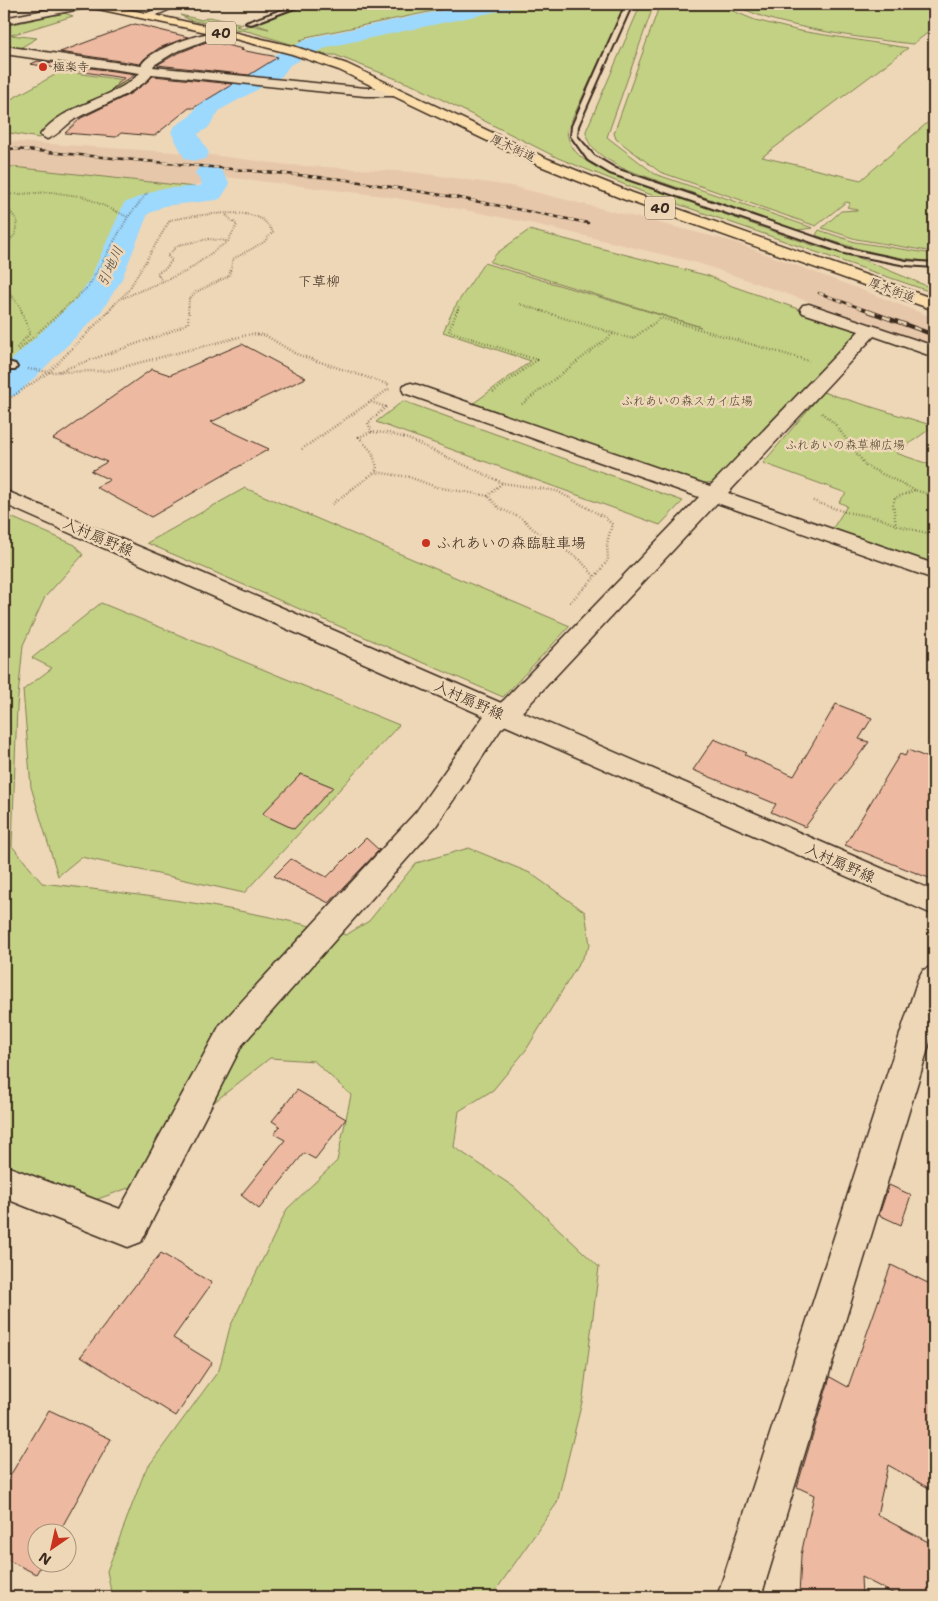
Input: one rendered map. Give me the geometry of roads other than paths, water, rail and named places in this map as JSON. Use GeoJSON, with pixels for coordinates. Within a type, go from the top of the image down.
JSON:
{"type":"FeatureCollection","features":[{"type":"Feature","properties":{"kind":"main road","name":"厚木街道"},"geometry":{"type":"LineString","coordinates":[[89,4],[296,52],[343,68],[543,162],[628,196],[934,305]]}},
{"type":"Feature","properties":{"kind":"street"},"geometry":{"type":"LineString","coordinates":[[4,21],[89,4]]}},
{"type":"Feature","properties":{"kind":"street"},"geometry":{"type":"LineString","coordinates":[[146,16],[177,4]]}},
{"type":"Feature","properties":{"kind":"street"},"geometry":{"type":"LineString","coordinates":[[47,135],[69,117],[121,91],[145,76],[148,64],[171,49],[204,38]]}},
{"type":"Feature","properties":{"kind":"street"},"geometry":{"type":"LineString","coordinates":[[4,50],[145,70],[276,84],[370,92],[393,92]]}},
{"type":"Feature","properties":{"kind":"street"},"geometry":{"type":"LineString","coordinates":[[809,309],[934,352]]}},
{"type":"Feature","properties":{"kind":"street"},"geometry":{"type":"LineString","coordinates":[[4,1181],[128,1230],[231,1035],[426,819],[492,723],[504,715],[871,329]]}},
{"type":"Feature","properties":{"kind":"street"},"geometry":{"type":"LineString","coordinates":[[411,389],[934,572]]}},
{"type":"Feature","properties":{"kind":"street","name":"入村扇野線"},"geometry":{"type":"LineString","coordinates":[[4,496],[934,904]]}},
{"type":"Feature","properties":{"kind":"street"},"geometry":{"type":"LineString","coordinates":[[738,1597],[934,979]]}},
{"type":"Feature","properties":{"kind":"lane"},"geometry":{"type":"LineString","coordinates":[[249,23],[302,4]]}},
{"type":"Feature","properties":{"kind":"lane"},"geometry":{"type":"LineString","coordinates":[[629,4],[575,126],[574,136],[591,158],[613,171],[821,243],[876,258],[934,266]]}},
{"type":"Feature","properties":{"kind":"waterway","name":"引地川"},"geometry":{"type":"LineString","coordinates":[[305,49],[321,42],[504,4]]}},
{"type":"Feature","properties":{"kind":"waterway","name":"引地川"},"geometry":{"type":"LineString","coordinates":[[195,153],[184,132],[199,122],[211,105],[273,71],[282,60],[291,56]]}},
{"type":"Feature","properties":{"kind":"waterway","name":"引地川"},"geometry":{"type":"LineString","coordinates":[[4,387],[88,306],[105,281],[135,209],[158,198],[207,194],[211,192],[216,184],[209,173]]}},
{"type":"Feature","properties":{"kind":"railway"},"geometry":{"type":"LineString","coordinates":[[4,148],[341,179],[454,197],[588,223]]}},
{"type":"Feature","properties":{"kind":"railway"},"geometry":{"type":"LineString","coordinates":[[819,293],[871,312]]}},
{"type":"Feature","properties":{"kind":"railway"},"geometry":{"type":"LineString","coordinates":[[868,311],[934,335]]}},
{"type":"Feature","properties":{"kind":"place","name":"極楽寺"},"geometry":{"type":"Point","coordinates":[43,67]}},
{"type":"Feature","properties":{"kind":"place","name":"ふれあいの森臨駐車場"},"geometry":{"type":"Point","coordinates":[426,543]}},
{"type":"Feature","properties":{"kind":"district","name":"下草柳"},"geometry":{"type":"Point","coordinates":[319,281]}},
{"type":"Feature","properties":{"kind":"park label","name":"ふれあいの森スカイ広場"},"geometry":{"type":"Point","coordinates":[687,401]}},
{"type":"Feature","properties":{"kind":"park label","name":"ふれあいの森草柳広場"},"geometry":{"type":"Point","coordinates":[845,445]}}]}
